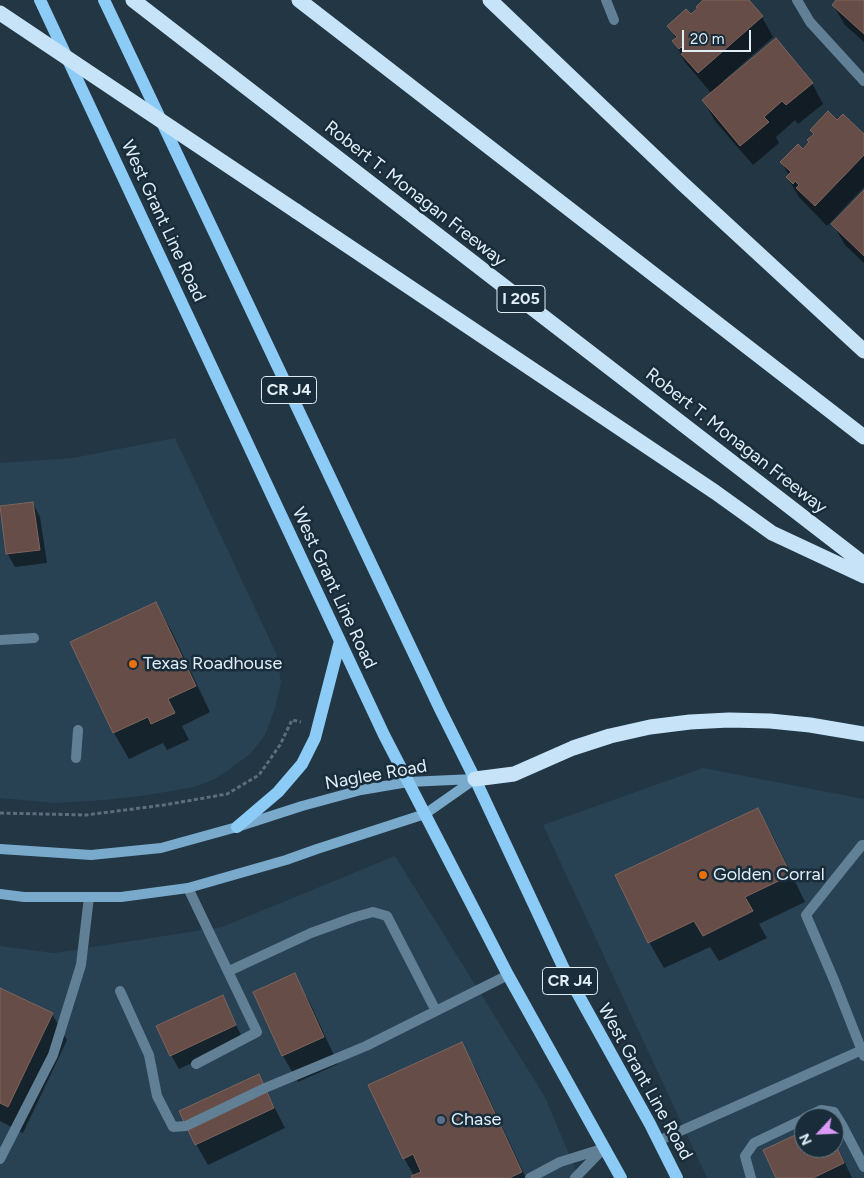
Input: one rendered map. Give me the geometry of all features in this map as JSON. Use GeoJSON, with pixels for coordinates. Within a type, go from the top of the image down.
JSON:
{"type":"FeatureCollection","features":[{"type":"Feature","properties":{"kind":"highway","name":"Robert T. Monagan Freeway"},"geometry":{"type":"LineString","coordinates":[[133,0],[864,564]]}},
{"type":"Feature","properties":{"kind":"highway"},"geometry":{"type":"LineString","coordinates":[[299,0],[864,438]]}},
{"type":"Feature","properties":{"kind":"highway"},"geometry":{"type":"LineString","coordinates":[[490,0],[683,184],[864,351]]}},
{"type":"Feature","properties":{"kind":"highway"},"geometry":{"type":"LineString","coordinates":[[0,13],[714,492],[772,533],[864,576]]}},
{"type":"Feature","properties":{"kind":"highway"},"geometry":{"type":"LineString","coordinates":[[476,778],[514,774],[573,748],[610,736],[650,727],[690,722],[729,720],[770,721],[810,725],[864,734]]}},
{"type":"Feature","properties":{"kind":"main road","name":"West Grant Line Road"},"geometry":{"type":"LineString","coordinates":[[40,0],[384,735],[548,1050],[621,1178]]}},
{"type":"Feature","properties":{"kind":"main road","name":"West Grant Line Road"},"geometry":{"type":"LineString","coordinates":[[104,0],[440,709],[476,778],[564,969],[677,1178]]}},
{"type":"Feature","properties":{"kind":"main road"},"geometry":{"type":"LineString","coordinates":[[237,827],[278,792],[302,764],[315,738],[340,641]]}},
{"type":"Feature","properties":{"kind":"main road"},"geometry":{"type":"LineString","coordinates":[[0,894],[24,898],[121,897],[188,888],[286,860],[425,814],[476,778]]}},
{"type":"Feature","properties":{"kind":"main road","name":"Naglee Road"},"geometry":{"type":"LineString","coordinates":[[0,849],[91,855],[161,848],[361,790],[408,782],[476,778]]}},
{"type":"Feature","properties":{"kind":"street"},"geometry":{"type":"LineString","coordinates":[[606,0],[614,20]]}},
{"type":"Feature","properties":{"kind":"street"},"geometry":{"type":"LineString","coordinates":[[796,0],[810,22],[862,75]]}},
{"type":"Feature","properties":{"kind":"street"},"geometry":{"type":"LineString","coordinates":[[0,640],[34,638]]}},
{"type":"Feature","properties":{"kind":"street"},"geometry":{"type":"LineString","coordinates":[[76,758],[78,730]]}},
{"type":"Feature","properties":{"kind":"street"},"geometry":{"type":"LineString","coordinates":[[658,1141],[863,1052],[806,915],[862,845],[864,845]]}},
{"type":"Feature","properties":{"kind":"street"},"geometry":{"type":"LineString","coordinates":[[188,888],[257,1032],[196,1064]]}},
{"type":"Feature","properties":{"kind":"street"},"geometry":{"type":"LineString","coordinates":[[0,1159],[53,1055],[81,965],[89,897]]}},
{"type":"Feature","properties":{"kind":"street"},"geometry":{"type":"LineString","coordinates":[[229,971],[311,933],[355,916],[373,912],[388,916],[436,1012]]}},
{"type":"Feature","properties":{"kind":"street"},"geometry":{"type":"LineString","coordinates":[[120,991],[149,1055],[157,1096],[172,1127],[186,1126],[265,1088],[366,1046],[508,975]]}},
{"type":"Feature","properties":{"kind":"street"},"geometry":{"type":"LineString","coordinates":[[751,1178],[745,1156],[754,1143],[794,1123]]}},
{"type":"Feature","properties":{"kind":"street"},"geometry":{"type":"LineString","coordinates":[[844,1129],[864,1167]]}},
{"type":"Feature","properties":{"kind":"street"},"geometry":{"type":"LineString","coordinates":[[530,1178],[560,1162],[605,1148]]}},
{"type":"Feature","properties":{"kind":"street"},"geometry":{"type":"LineString","coordinates":[[575,1178],[605,1148]]}},
{"type":"Feature","properties":{"kind":"path"},"geometry":{"type":"LineString","coordinates":[[0,813],[86,815],[164,805],[227,794],[259,775],[280,745],[292,720],[301,722]]}},
{"type":"Feature","properties":{"kind":"shaded area"},"geometry":{"type":"Polygon","coordinates":[[[175,438],[277,655],[281,683],[274,711],[265,735],[251,753],[230,769],[213,780],[194,787],[105,800],[55,803],[0,798],[0,463],[73,458],[175,438]]]}},
{"type":"Feature","properties":{"kind":"shaded area"},"geometry":{"type":"Polygon","coordinates":[[[703,768],[864,799],[864,1178],[707,1178],[543,825],[703,768]]]}},
{"type":"Feature","properties":{"kind":"shaded area"},"geometry":{"type":"Polygon","coordinates":[[[395,856],[545,1097],[579,1178],[0,1178],[0,946],[54,953],[222,927],[395,856]]]}},
{"type":"Feature","properties":{"kind":"building"},"geometry":{"type":"Polygon","coordinates":[[[703,0],[749,0],[763,16],[698,73],[681,54],[685,51],[681,47],[679,49],[672,41],[677,37],[667,26],[686,9],[691,14],[703,0]]]}},
{"type":"Feature","properties":{"kind":"building"},"geometry":{"type":"Polygon","coordinates":[[[836,0],[864,0],[864,34],[832,5],[836,0]]]}},
{"type":"Feature","properties":{"kind":"building"},"geometry":{"type":"Polygon","coordinates":[[[776,38],[813,83],[786,105],[782,101],[764,117],[769,122],[740,146],[702,100],[776,38]]]}},
{"type":"Feature","properties":{"kind":"building"},"geometry":{"type":"Polygon","coordinates":[[[828,111],[837,120],[843,114],[864,134],[864,155],[815,206],[796,188],[799,185],[795,181],[793,184],[786,177],[791,172],[780,162],[798,144],[803,149],[809,142],[807,140],[814,134],[810,130],[828,111]]]}},
{"type":"Feature","properties":{"kind":"building"},"geometry":{"type":"Polygon","coordinates":[[[864,190],[864,256],[831,224],[864,190]]]}},
{"type":"Feature","properties":{"kind":"building"},"geometry":{"type":"Polygon","coordinates":[[[33,502],[40,550],[6,554],[0,506],[33,502]]]}},
{"type":"Feature","properties":{"kind":"building","name":"Texas Roadhouse"},"geometry":{"type":"Polygon","coordinates":[[[156,602],[196,686],[168,699],[175,713],[151,724],[148,717],[113,733],[70,642],[156,602]]]}},
{"type":"Feature","properties":{"kind":"building","name":"Golden Corral"},"geometry":{"type":"Polygon","coordinates":[[[758,808],[791,875],[745,897],[753,911],[703,936],[694,921],[648,943],[615,875],[758,808]]]}},
{"type":"Feature","properties":{"kind":"building"},"geometry":{"type":"Polygon","coordinates":[[[295,973],[324,1037],[282,1056],[253,992],[295,973]]]}},
{"type":"Feature","properties":{"kind":"building"},"geometry":{"type":"Polygon","coordinates":[[[0,988],[53,1013],[8,1107],[0,1103],[0,988]]]}},
{"type":"Feature","properties":{"kind":"building"},"geometry":{"type":"Polygon","coordinates":[[[223,995],[236,1025],[170,1056],[156,1026],[223,995]]]}},
{"type":"Feature","properties":{"kind":"building","name":"Chase"},"geometry":{"type":"Polygon","coordinates":[[[462,1042],[522,1172],[509,1178],[412,1178],[411,1176],[421,1172],[413,1154],[403,1159],[368,1085],[462,1042]]]}},
{"type":"Feature","properties":{"kind":"building"},"geometry":{"type":"Polygon","coordinates":[[[259,1074],[274,1108],[195,1145],[179,1111],[259,1074]]]}},
{"type":"Feature","properties":{"kind":"building"},"geometry":{"type":"Polygon","coordinates":[[[794,1136],[794,1158],[842,1158],[844,1163],[813,1178],[776,1178],[763,1150],[794,1136]]]}},
{"type":"Feature","properties":{"kind":"place","name":"Texas Roadhouse"},"geometry":{"type":"Point","coordinates":[133,664]}},
{"type":"Feature","properties":{"kind":"place","name":"Golden Corral"},"geometry":{"type":"Point","coordinates":[703,875]}},
{"type":"Feature","properties":{"kind":"place","name":"Chase"},"geometry":{"type":"Point","coordinates":[441,1120]}}]}
